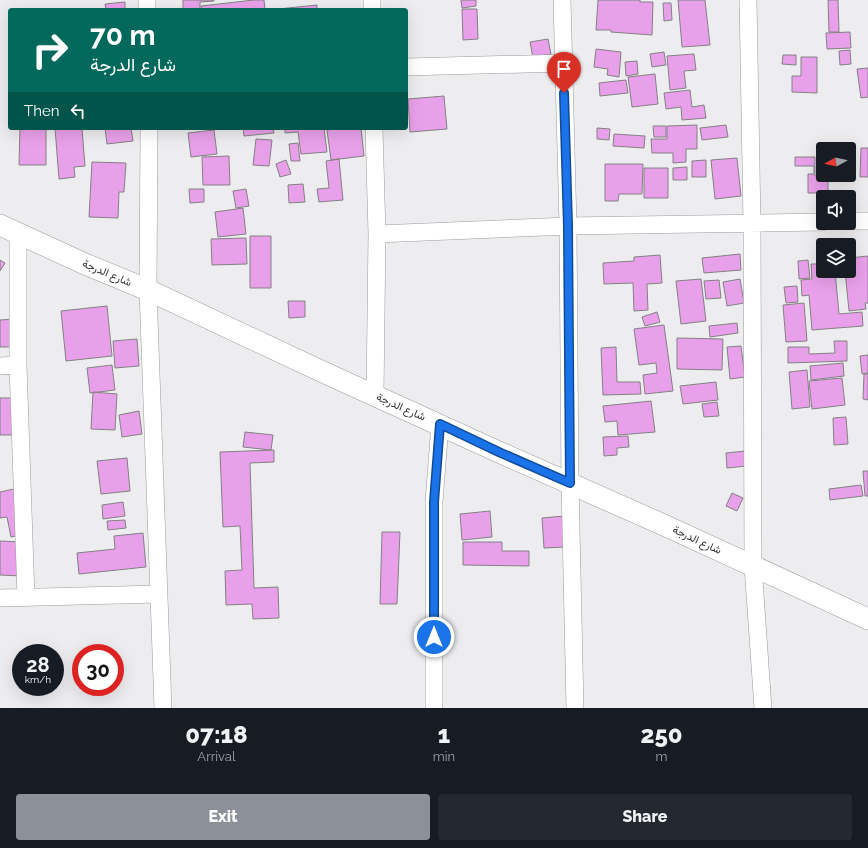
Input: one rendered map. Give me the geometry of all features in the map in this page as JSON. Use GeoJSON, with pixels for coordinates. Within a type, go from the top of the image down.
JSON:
{"type":"FeatureCollection","features":[{"type":"Feature","properties":{"kind":"street"},"geometry":{"type":"LineString","coordinates":[[562,0],[568,226],[570,483],[576,708]]}},
{"type":"Feature","properties":{"kind":"street"},"geometry":{"type":"LineString","coordinates":[[748,0],[752,224],[752,566],[763,708]]}},
{"type":"Feature","properties":{"kind":"street"},"geometry":{"type":"LineString","coordinates":[[408,67],[564,63]]}},
{"type":"Feature","properties":{"kind":"street"},"geometry":{"type":"LineString","coordinates":[[149,130],[148,290],[163,708]]}},
{"type":"Feature","properties":{"kind":"street"},"geometry":{"type":"LineString","coordinates":[[374,130],[377,234],[375,395]]}},
{"type":"Feature","properties":{"kind":"street"},"geometry":{"type":"LineString","coordinates":[[856,221],[868,221]]}},
{"type":"Feature","properties":{"kind":"street"},"geometry":{"type":"LineString","coordinates":[[377,234],[568,226],[816,222]]}},
{"type":"Feature","properties":{"kind":"street"},"geometry":{"type":"LineString","coordinates":[[9,229],[18,365],[26,597]]}},
{"type":"Feature","properties":{"kind":"street","name":"شارع الدرجة"},"geometry":{"type":"LineString","coordinates":[[9,229],[148,290],[868,620]]}},
{"type":"Feature","properties":{"kind":"street"},"geometry":{"type":"LineString","coordinates":[[0,366],[18,365]]}},
{"type":"Feature","properties":{"kind":"street"},"geometry":{"type":"LineString","coordinates":[[434,708],[434,502],[440,424]]}},
{"type":"Feature","properties":{"kind":"street"},"geometry":{"type":"LineString","coordinates":[[0,598],[159,594]]}},
{"type":"Feature","properties":{"kind":"building"},"geometry":{"type":"Polygon","coordinates":[[[183,0],[214,0],[200,2],[200,8],[183,8],[183,0]]]}},
{"type":"Feature","properties":{"kind":"building"},"geometry":{"type":"Polygon","coordinates":[[[264,0],[265,8],[202,8],[201,6],[264,0]]]}},
{"type":"Feature","properties":{"kind":"building"},"geometry":{"type":"Polygon","coordinates":[[[461,0],[476,0],[476,6],[462,8],[461,0]]]}},
{"type":"Feature","properties":{"kind":"building"},"geometry":{"type":"Polygon","coordinates":[[[598,0],[640,0],[640,2],[653,2],[652,35],[611,32],[611,30],[596,30],[598,0]]]}},
{"type":"Feature","properties":{"kind":"building"},"geometry":{"type":"Polygon","coordinates":[[[678,0],[705,0],[710,45],[682,47],[678,0]]]}},
{"type":"Feature","properties":{"kind":"building"},"geometry":{"type":"Polygon","coordinates":[[[828,0],[838,0],[839,32],[829,32],[828,0]]]}},
{"type":"Feature","properties":{"kind":"building"},"geometry":{"type":"Polygon","coordinates":[[[125,2],[125,8],[106,8],[105,4],[125,2]]]}},
{"type":"Feature","properties":{"kind":"building"},"geometry":{"type":"Polygon","coordinates":[[[663,3],[671,3],[672,20],[664,21],[663,3]]]}},
{"type":"Feature","properties":{"kind":"building"},"geometry":{"type":"Polygon","coordinates":[[[317,5],[317,8],[288,8],[317,5]]]}},
{"type":"Feature","properties":{"kind":"building"},"geometry":{"type":"Polygon","coordinates":[[[462,9],[477,9],[478,39],[463,40],[462,9]]]}},
{"type":"Feature","properties":{"kind":"building"},"geometry":{"type":"Polygon","coordinates":[[[850,32],[851,48],[827,49],[826,33],[850,32]]]}},
{"type":"Feature","properties":{"kind":"building"},"geometry":{"type":"Polygon","coordinates":[[[548,39],[551,54],[533,58],[530,42],[548,39]]]}},
{"type":"Feature","properties":{"kind":"building"},"geometry":{"type":"Polygon","coordinates":[[[596,49],[621,52],[619,77],[607,75],[608,69],[594,67],[596,49]]]}},
{"type":"Feature","properties":{"kind":"building"},"geometry":{"type":"Polygon","coordinates":[[[850,50],[851,64],[840,65],[839,51],[850,50]]]}},
{"type":"Feature","properties":{"kind":"building"},"geometry":{"type":"Polygon","coordinates":[[[664,52],[666,65],[652,67],[650,54],[664,52]]]}},
{"type":"Feature","properties":{"kind":"building"},"geometry":{"type":"Polygon","coordinates":[[[694,54],[696,70],[684,71],[686,88],[670,90],[667,56],[694,54]]]}},
{"type":"Feature","properties":{"kind":"building"},"geometry":{"type":"Polygon","coordinates":[[[783,55],[796,55],[796,65],[782,64],[783,55]]]}},
{"type":"Feature","properties":{"kind":"building"},"geometry":{"type":"Polygon","coordinates":[[[801,57],[817,57],[817,93],[792,92],[792,76],[801,76],[801,57]]]}},
{"type":"Feature","properties":{"kind":"building"},"geometry":{"type":"Polygon","coordinates":[[[637,61],[638,74],[626,76],[625,62],[637,61]]]}},
{"type":"Feature","properties":{"kind":"building"},"geometry":{"type":"Polygon","coordinates":[[[868,68],[868,97],[861,98],[857,69],[868,68]]]}},
{"type":"Feature","properties":{"kind":"building"},"geometry":{"type":"Polygon","coordinates":[[[655,74],[658,104],[632,107],[628,77],[655,74]]]}},
{"type":"Feature","properties":{"kind":"building"},"geometry":{"type":"Polygon","coordinates":[[[626,80],[628,93],[600,96],[599,83],[626,80]]]}},
{"type":"Feature","properties":{"kind":"building"},"geometry":{"type":"Polygon","coordinates":[[[690,90],[692,107],[704,105],[706,118],[682,120],[681,107],[666,109],[664,93],[690,90]]]}},
{"type":"Feature","properties":{"kind":"building"},"geometry":{"type":"Polygon","coordinates":[[[444,96],[447,129],[410,132],[408,99],[444,96]]]}},
{"type":"Feature","properties":{"kind":"building"},"geometry":{"type":"Polygon","coordinates":[[[697,125],[697,149],[686,149],[686,162],[673,163],[673,153],[652,153],[651,139],[667,139],[667,126],[697,125]]]}},
{"type":"Feature","properties":{"kind":"building"},"geometry":{"type":"Polygon","coordinates":[[[726,125],[728,137],[702,140],[700,128],[726,125]]]}},
{"type":"Feature","properties":{"kind":"building"},"geometry":{"type":"Polygon","coordinates":[[[653,126],[666,126],[666,137],[654,137],[653,126]]]}},
{"type":"Feature","properties":{"kind":"building"},"geometry":{"type":"Polygon","coordinates":[[[597,128],[610,129],[609,140],[597,139],[597,128]]]}},
{"type":"Feature","properties":{"kind":"building"},"geometry":{"type":"Polygon","coordinates":[[[20,130],[46,130],[46,165],[19,165],[20,130]]]}},
{"type":"Feature","properties":{"kind":"building"},"geometry":{"type":"Polygon","coordinates":[[[55,130],[82,130],[85,166],[74,167],[75,177],[59,179],[55,130]]]}},
{"type":"Feature","properties":{"kind":"building"},"geometry":{"type":"Polygon","coordinates":[[[105,130],[131,130],[133,141],[107,144],[105,130]]]}},
{"type":"Feature","properties":{"kind":"building"},"geometry":{"type":"Polygon","coordinates":[[[214,130],[217,154],[191,157],[188,133],[214,130]]]}},
{"type":"Feature","properties":{"kind":"building"},"geometry":{"type":"Polygon","coordinates":[[[243,130],[273,130],[274,133],[244,136],[243,130]]]}},
{"type":"Feature","properties":{"kind":"building"},"geometry":{"type":"Polygon","coordinates":[[[285,130],[324,130],[327,152],[301,154],[298,132],[285,133],[285,130]]]}},
{"type":"Feature","properties":{"kind":"building"},"geometry":{"type":"Polygon","coordinates":[[[327,130],[361,130],[364,156],[331,160],[327,130]]]}},
{"type":"Feature","properties":{"kind":"building"},"geometry":{"type":"Polygon","coordinates":[[[614,134],[645,136],[644,148],[613,146],[614,134]]]}},
{"type":"Feature","properties":{"kind":"building"},"geometry":{"type":"Polygon","coordinates":[[[256,139],[272,140],[269,166],[253,165],[256,139]]]}},
{"type":"Feature","properties":{"kind":"building"},"geometry":{"type":"Polygon","coordinates":[[[298,143],[300,161],[291,161],[289,144],[298,143]]]}},
{"type":"Feature","properties":{"kind":"building"},"geometry":{"type":"Polygon","coordinates":[[[861,148],[868,148],[868,177],[860,177],[861,148]]]}},
{"type":"Feature","properties":{"kind":"building"},"geometry":{"type":"Polygon","coordinates":[[[229,156],[230,185],[203,185],[202,157],[229,156]]]}},
{"type":"Feature","properties":{"kind":"building"},"geometry":{"type":"Polygon","coordinates":[[[795,157],[815,157],[816,182],[828,182],[828,190],[816,190],[816,193],[808,193],[808,174],[814,174],[814,166],[795,166],[795,157]]]}},
{"type":"Feature","properties":{"kind":"building"},"geometry":{"type":"Polygon","coordinates":[[[737,158],[741,196],[715,199],[711,160],[737,158]]]}},
{"type":"Feature","properties":{"kind":"building"},"geometry":{"type":"Polygon","coordinates":[[[339,159],[343,200],[319,202],[317,189],[329,188],[326,161],[339,159]]]}},
{"type":"Feature","properties":{"kind":"building"},"geometry":{"type":"Polygon","coordinates":[[[286,160],[291,174],[280,177],[276,164],[286,160]]]}},
{"type":"Feature","properties":{"kind":"building"},"geometry":{"type":"Polygon","coordinates":[[[706,160],[706,177],[692,177],[692,161],[706,160]]]}},
{"type":"Feature","properties":{"kind":"building"},"geometry":{"type":"Polygon","coordinates":[[[92,162],[126,163],[124,192],[119,192],[118,218],[89,217],[92,162]]]}},
{"type":"Feature","properties":{"kind":"building"},"geometry":{"type":"Polygon","coordinates":[[[605,164],[643,164],[642,194],[619,194],[618,201],[605,201],[605,164]]]}},
{"type":"Feature","properties":{"kind":"building"},"geometry":{"type":"Polygon","coordinates":[[[687,167],[687,180],[673,180],[673,168],[687,167]]]}},
{"type":"Feature","properties":{"kind":"building"},"geometry":{"type":"Polygon","coordinates":[[[644,168],[668,168],[668,198],[644,198],[644,168]]]}},
{"type":"Feature","properties":{"kind":"building"},"geometry":{"type":"Polygon","coordinates":[[[303,184],[305,202],[289,203],[288,185],[303,184]]]}},
{"type":"Feature","properties":{"kind":"building"},"geometry":{"type":"Polygon","coordinates":[[[189,189],[204,189],[204,202],[190,203],[189,189]]]}},
{"type":"Feature","properties":{"kind":"building"},"geometry":{"type":"Polygon","coordinates":[[[246,189],[249,206],[236,208],[233,191],[246,189]]]}},
{"type":"Feature","properties":{"kind":"building"},"geometry":{"type":"Polygon","coordinates":[[[243,208],[246,234],[218,237],[215,212],[243,208]]]}},
{"type":"Feature","properties":{"kind":"building"},"geometry":{"type":"Polygon","coordinates":[[[250,236],[271,236],[271,288],[250,288],[250,236]]]}},
{"type":"Feature","properties":{"kind":"building"},"geometry":{"type":"Polygon","coordinates":[[[246,238],[247,264],[212,265],[211,239],[246,238]]]}},
{"type":"Feature","properties":{"kind":"building"},"geometry":{"type":"Polygon","coordinates":[[[740,254],[741,270],[704,273],[702,258],[740,254]]]}},
{"type":"Feature","properties":{"kind":"building"},"geometry":{"type":"Polygon","coordinates":[[[660,255],[662,283],[647,284],[648,310],[634,311],[633,283],[604,284],[603,263],[634,261],[634,257],[660,255]]]}},
{"type":"Feature","properties":{"kind":"building"},"geometry":{"type":"Polygon","coordinates":[[[868,256],[868,303],[865,303],[866,309],[849,311],[846,278],[856,278],[856,257],[868,256]]]}},
{"type":"Feature","properties":{"kind":"building"},"geometry":{"type":"Polygon","coordinates":[[[0,260],[5,263],[0,271],[0,260]]]}},
{"type":"Feature","properties":{"kind":"building"},"geometry":{"type":"Polygon","coordinates":[[[808,260],[810,278],[799,279],[798,261],[808,260]]]}},
{"type":"Feature","properties":{"kind":"building"},"geometry":{"type":"Polygon","coordinates":[[[811,264],[816,264],[816,278],[836,278],[839,314],[862,312],[863,326],[812,330],[809,295],[802,296],[801,280],[812,279],[811,264]]]}},
{"type":"Feature","properties":{"kind":"building"},"geometry":{"type":"Polygon","coordinates":[[[701,279],[706,321],[681,324],[676,281],[701,279]]]}},
{"type":"Feature","properties":{"kind":"building"},"geometry":{"type":"Polygon","coordinates":[[[740,279],[744,303],[727,306],[723,282],[740,279]]]}},
{"type":"Feature","properties":{"kind":"building"},"geometry":{"type":"Polygon","coordinates":[[[719,280],[721,298],[706,299],[704,281],[719,280]]]}},
{"type":"Feature","properties":{"kind":"building"},"geometry":{"type":"Polygon","coordinates":[[[797,286],[798,302],[786,303],[784,287],[797,286]]]}},
{"type":"Feature","properties":{"kind":"building"},"geometry":{"type":"Polygon","coordinates":[[[288,301],[305,301],[305,317],[289,318],[288,301]]]}},
{"type":"Feature","properties":{"kind":"building"},"geometry":{"type":"Polygon","coordinates":[[[804,303],[807,341],[786,342],[783,305],[804,303]]]}},
{"type":"Feature","properties":{"kind":"building"},"geometry":{"type":"Polygon","coordinates":[[[107,306],[112,356],[66,361],[61,311],[107,306]]]}},
{"type":"Feature","properties":{"kind":"building"},"geometry":{"type":"Polygon","coordinates":[[[657,312],[660,322],[645,326],[642,317],[657,312]]]}},
{"type":"Feature","properties":{"kind":"building"},"geometry":{"type":"Polygon","coordinates":[[[15,319],[16,347],[0,347],[0,320],[15,319]]]}},
{"type":"Feature","properties":{"kind":"building"},"geometry":{"type":"Polygon","coordinates":[[[737,323],[738,333],[710,337],[709,326],[737,323]]]}},
{"type":"Feature","properties":{"kind":"building"},"geometry":{"type":"Polygon","coordinates":[[[664,325],[673,391],[645,394],[643,375],[657,373],[656,363],[639,365],[634,329],[664,325]]]}},
{"type":"Feature","properties":{"kind":"building"},"geometry":{"type":"Polygon","coordinates":[[[677,338],[723,339],[722,370],[677,369],[677,338]]]}},
{"type":"Feature","properties":{"kind":"building"},"geometry":{"type":"Polygon","coordinates":[[[137,339],[139,366],[115,368],[113,341],[137,339]]]}},
{"type":"Feature","properties":{"kind":"building"},"geometry":{"type":"Polygon","coordinates":[[[834,341],[847,341],[847,361],[788,363],[788,347],[809,347],[809,354],[835,353],[834,341]]]}},
{"type":"Feature","properties":{"kind":"building"},"geometry":{"type":"Polygon","coordinates":[[[741,346],[745,377],[730,379],[727,347],[741,346]]]}},
{"type":"Feature","properties":{"kind":"building"},"geometry":{"type":"Polygon","coordinates":[[[616,347],[617,382],[640,382],[641,394],[603,395],[601,348],[616,347]]]}},
{"type":"Feature","properties":{"kind":"building"},"geometry":{"type":"Polygon","coordinates":[[[868,355],[868,373],[862,374],[860,356],[868,355]]]}},
{"type":"Feature","properties":{"kind":"building"},"geometry":{"type":"Polygon","coordinates":[[[843,363],[844,376],[811,380],[810,366],[843,363]]]}},
{"type":"Feature","properties":{"kind":"building"},"geometry":{"type":"Polygon","coordinates":[[[112,365],[115,390],[90,393],[87,368],[112,365]]]}},
{"type":"Feature","properties":{"kind":"building"},"geometry":{"type":"Polygon","coordinates":[[[807,370],[810,407],[792,409],[789,372],[807,370]]]}},
{"type":"Feature","properties":{"kind":"building"},"geometry":{"type":"Polygon","coordinates":[[[864,374],[868,374],[868,400],[863,399],[864,374]]]}},
{"type":"Feature","properties":{"kind":"building"},"geometry":{"type":"Polygon","coordinates":[[[842,378],[845,405],[812,409],[809,381],[842,378]]]}},
{"type":"Feature","properties":{"kind":"building"},"geometry":{"type":"Polygon","coordinates":[[[716,382],[718,400],[683,404],[680,386],[716,382]]]}},
{"type":"Feature","properties":{"kind":"building"},"geometry":{"type":"Polygon","coordinates":[[[93,392],[117,394],[115,430],[91,429],[93,392]]]}},
{"type":"Feature","properties":{"kind":"building"},"geometry":{"type":"Polygon","coordinates":[[[0,398],[17,398],[17,435],[0,435],[0,398]]]}},
{"type":"Feature","properties":{"kind":"building"},"geometry":{"type":"Polygon","coordinates":[[[651,401],[655,432],[618,435],[617,421],[605,422],[603,406],[651,401]]]}},
{"type":"Feature","properties":{"kind":"building"},"geometry":{"type":"Polygon","coordinates":[[[717,402],[719,416],[704,417],[702,404],[717,402]]]}},
{"type":"Feature","properties":{"kind":"building"},"geometry":{"type":"Polygon","coordinates":[[[139,411],[142,434],[122,437],[119,415],[139,411]]]}},
{"type":"Feature","properties":{"kind":"building"},"geometry":{"type":"Polygon","coordinates":[[[846,417],[848,444],[834,445],[833,418],[846,417]]]}},
{"type":"Feature","properties":{"kind":"building"},"geometry":{"type":"Polygon","coordinates":[[[245,432],[273,435],[271,450],[243,447],[245,432]]]}},
{"type":"Feature","properties":{"kind":"building"},"geometry":{"type":"Polygon","coordinates":[[[628,436],[629,447],[617,448],[617,455],[604,456],[603,437],[628,436]]]}},
{"type":"Feature","properties":{"kind":"building"},"geometry":{"type":"Polygon","coordinates":[[[274,450],[274,462],[250,463],[254,588],[278,587],[279,618],[253,619],[252,604],[226,605],[225,571],[242,570],[240,526],[223,527],[220,452],[274,450]]]}},
{"type":"Feature","properties":{"kind":"building"},"geometry":{"type":"Polygon","coordinates":[[[745,451],[747,466],[727,468],[726,453],[745,451]]]}},
{"type":"Feature","properties":{"kind":"building"},"geometry":{"type":"Polygon","coordinates":[[[127,458],[130,491],[101,494],[97,461],[127,458]]]}},
{"type":"Feature","properties":{"kind":"building"},"geometry":{"type":"Polygon","coordinates":[[[863,471],[868,471],[868,496],[865,496],[863,471]]]}},
{"type":"Feature","properties":{"kind":"building"},"geometry":{"type":"Polygon","coordinates":[[[861,485],[863,496],[830,500],[829,489],[861,485]]]}},
{"type":"Feature","properties":{"kind":"building"},"geometry":{"type":"Polygon","coordinates":[[[14,489],[24,534],[11,537],[7,517],[0,518],[0,492],[14,489]]]}},
{"type":"Feature","properties":{"kind":"building"},"geometry":{"type":"Polygon","coordinates":[[[732,493],[743,498],[737,511],[726,506],[732,493]]]}},
{"type":"Feature","properties":{"kind":"building"},"geometry":{"type":"Polygon","coordinates":[[[123,502],[125,516],[103,519],[102,505],[123,502]]]}},
{"type":"Feature","properties":{"kind":"building"},"geometry":{"type":"Polygon","coordinates":[[[490,511],[492,537],[462,540],[460,514],[490,511]]]}},
{"type":"Feature","properties":{"kind":"building"},"geometry":{"type":"Polygon","coordinates":[[[564,516],[566,547],[544,548],[542,518],[564,516]]]}},
{"type":"Feature","properties":{"kind":"building"},"geometry":{"type":"Polygon","coordinates":[[[125,520],[126,528],[108,530],[107,521],[125,520]]]}},
{"type":"Feature","properties":{"kind":"building"},"geometry":{"type":"Polygon","coordinates":[[[382,532],[400,532],[397,604],[380,604],[382,532]]]}},
{"type":"Feature","properties":{"kind":"building"},"geometry":{"type":"Polygon","coordinates":[[[143,533],[146,567],[79,574],[77,553],[115,549],[114,536],[143,533]]]}},
{"type":"Feature","properties":{"kind":"building"},"geometry":{"type":"Polygon","coordinates":[[[0,541],[24,542],[22,576],[0,575],[0,541]]]}},
{"type":"Feature","properties":{"kind":"building"},"geometry":{"type":"Polygon","coordinates":[[[463,542],[502,542],[502,551],[529,551],[529,566],[463,565],[463,542]]]}},
{"type":"Feature","properties":{"kind":"route"},"geometry":{"type":"LineString","coordinates":[[434,637],[434,502],[440,424],[570,483],[568,226],[564,93]]}}]}
